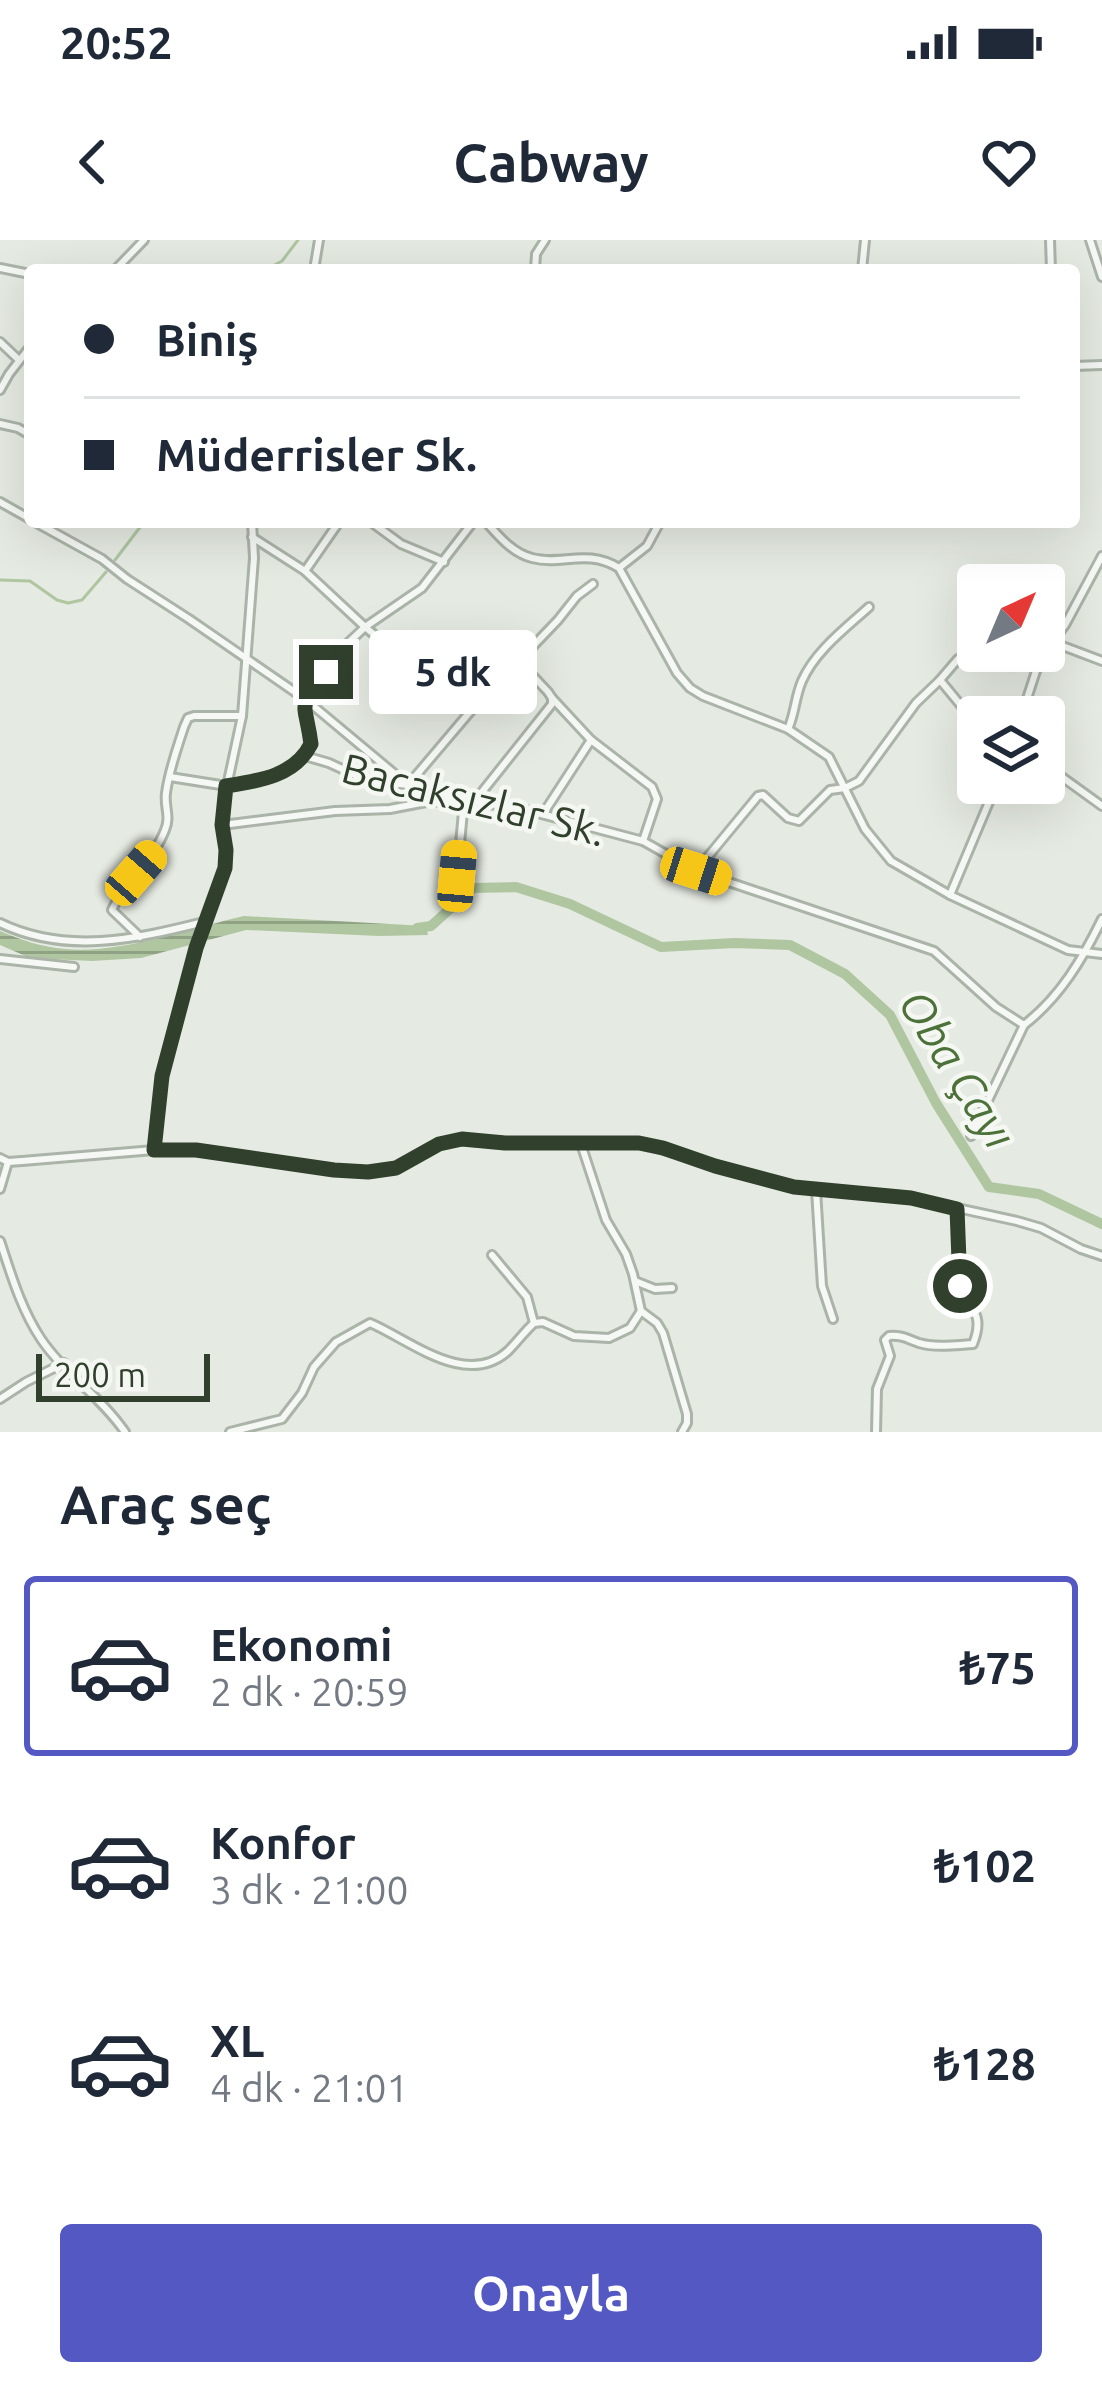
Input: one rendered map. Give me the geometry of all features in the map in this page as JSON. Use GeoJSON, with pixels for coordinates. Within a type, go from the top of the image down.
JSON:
{"type":"FeatureCollection","features":[{"type":"Feature","properties":{"kind":"street"},"geometry":{"type":"LineString","coordinates":[[121,264],[143,240]]}},
{"type":"Feature","properties":{"kind":"street"},"geometry":{"type":"LineString","coordinates":[[528,240],[542,243]]}},
{"type":"Feature","properties":{"kind":"street"},"geometry":{"type":"LineString","coordinates":[[1090,240],[1102,277]]}},
{"type":"Feature","properties":{"kind":"street"},"geometry":{"type":"LineString","coordinates":[[0,342],[19,361]]}},
{"type":"Feature","properties":{"kind":"street"},"geometry":{"type":"LineString","coordinates":[[0,390],[24,354]]}},
{"type":"Feature","properties":{"kind":"street"},"geometry":{"type":"LineString","coordinates":[[47,528],[102,559],[247,658],[408,785],[469,713],[593,584]]}},
{"type":"Feature","properties":{"kind":"street"},"geometry":{"type":"LineString","coordinates":[[154,1150],[162,1076],[196,948],[225,868],[222,825],[242,716],[252,528]]}},
{"type":"Feature","properties":{"kind":"street"},"geometry":{"type":"LineString","coordinates":[[305,571],[335,528]]}},
{"type":"Feature","properties":{"kind":"street"},"geometry":{"type":"LineString","coordinates":[[379,528],[400,544],[444,562]]}},
{"type":"Feature","properties":{"kind":"street"},"geometry":{"type":"LineString","coordinates":[[170,777],[226,786],[270,779],[305,756],[311,744],[305,700],[347,644],[422,588],[469,528]]}},
{"type":"Feature","properties":{"kind":"street"},"geometry":{"type":"LineString","coordinates":[[491,528],[506,545],[532,559],[590,558],[619,568],[676,673],[704,697],[788,729],[830,757],[865,829],[891,861],[950,895],[1068,950],[1102,954]]}},
{"type":"Feature","properties":{"kind":"street"},"geometry":{"type":"LineString","coordinates":[[619,568],[647,546],[657,528]]}},
{"type":"Feature","properties":{"kind":"street"},"geometry":{"type":"LineString","coordinates":[[252,537],[305,571],[469,713]]}},
{"type":"Feature","properties":{"kind":"street"},"geometry":{"type":"LineString","coordinates":[[1065,626],[1102,556]]}},
{"type":"Feature","properties":{"kind":"street"},"geometry":{"type":"LineString","coordinates":[[788,729],[808,670],[869,607]]}},
{"type":"Feature","properties":{"kind":"street"},"geometry":{"type":"LineString","coordinates":[[1065,647],[1102,661]]}},
{"type":"Feature","properties":{"kind":"street"},"geometry":{"type":"LineString","coordinates":[[696,871],[758,796],[799,821],[830,790],[859,781],[916,703],[957,659]]}},
{"type":"Feature","properties":{"kind":"street"},"geometry":{"type":"LineString","coordinates":[[519,661],[591,740],[652,787],[657,800],[643,842]]}},
{"type":"Feature","properties":{"kind":"street"},"geometry":{"type":"LineString","coordinates":[[940,680],[957,701]]}},
{"type":"Feature","properties":{"kind":"street"},"geometry":{"type":"LineString","coordinates":[[474,802],[552,704],[552,698]]}},
{"type":"Feature","properties":{"kind":"street"},"geometry":{"type":"LineString","coordinates":[[140,937],[112,910],[153,854],[167,826],[170,814],[165,796],[188,718],[242,716]]}},
{"type":"Feature","properties":{"kind":"street"},"geometry":{"type":"LineString","coordinates":[[543,814],[591,740]]}},
{"type":"Feature","properties":{"kind":"street","name":"Bacaksızlar Sk."},"geometry":{"type":"LineString","coordinates":[[305,756],[365,780],[515,806],[643,842],[696,871],[934,951],[996,1007],[1024,1025]]}},
{"type":"Feature","properties":{"kind":"street"},"geometry":{"type":"LineString","coordinates":[[1065,779],[1102,806]]}},
{"type":"Feature","properties":{"kind":"street"},"geometry":{"type":"LineString","coordinates":[[222,825],[464,800],[457,876]]}},
{"type":"Feature","properties":{"kind":"street"},"geometry":{"type":"LineString","coordinates":[[950,895],[988,804]]}},
{"type":"Feature","properties":{"kind":"street"},"geometry":{"type":"LineString","coordinates":[[970,1136],[1024,1025],[1065,984],[1102,919]]}},
{"type":"Feature","properties":{"kind":"street"},"geometry":{"type":"LineString","coordinates":[[0,923],[64,942],[105,942],[204,922]]}},
{"type":"Feature","properties":{"kind":"street"},"geometry":{"type":"LineString","coordinates":[[0,959],[74,967]]}},
{"type":"Feature","properties":{"kind":"street"},"geometry":{"type":"LineString","coordinates":[[0,1189],[4,1160],[196,1150],[368,1172],[396,1168],[439,1144],[462,1139],[639,1143],[758,1179],[816,1190],[911,1198],[1041,1228],[1102,1256]]}},
{"type":"Feature","properties":{"kind":"street"},"geometry":{"type":"LineString","coordinates":[[581,1143],[606,1220],[626,1254],[641,1311],[657,1322],[663,1334],[687,1414],[682,1432]]}},
{"type":"Feature","properties":{"kind":"street"},"geometry":{"type":"LineString","coordinates":[[816,1190],[822,1286],[832,1318]]}},
{"type":"Feature","properties":{"kind":"street"},"geometry":{"type":"LineString","coordinates":[[876,1432],[878,1389],[890,1356],[885,1340],[889,1336],[938,1345],[973,1344],[976,1338],[977,1314],[960,1286],[957,1209]]}},
{"type":"Feature","properties":{"kind":"street"},"geometry":{"type":"LineString","coordinates":[[0,1241],[16,1291],[42,1340],[125,1432]]}},
{"type":"Feature","properties":{"kind":"street"},"geometry":{"type":"LineString","coordinates":[[492,1255],[527,1297],[534,1323]]}},
{"type":"Feature","properties":{"kind":"street"},"geometry":{"type":"LineString","coordinates":[[635,1281],[655,1289],[672,1288]]}},
{"type":"Feature","properties":{"kind":"street"},"geometry":{"type":"LineString","coordinates":[[230,1432],[282,1419],[314,1367],[336,1342],[370,1323],[461,1366],[482,1364],[506,1353],[534,1323],[543,1322],[574,1336],[609,1338],[630,1328],[641,1311]]}},
{"type":"Feature","properties":{"kind":"street"},"geometry":{"type":"LineString","coordinates":[[0,1399],[64,1363]]}},
{"type":"Feature","properties":{"kind":"shaded area"},"geometry":{"type":"Polygon","coordinates":[[[244,916],[426,926],[428,935],[246,930],[141,958],[92,961],[30,958],[0,945],[0,931],[56,948],[109,948],[244,916]]]}},
{"type":"Feature","properties":{"kind":"waterway"},"geometry":{"type":"LineString","coordinates":[[276,264],[298,240]]}},
{"type":"Feature","properties":{"kind":"waterway"},"geometry":{"type":"LineString","coordinates":[[115,560],[139,528]]}},
{"type":"Feature","properties":{"kind":"waterway"},"geometry":{"type":"LineString","coordinates":[[0,580],[30,581],[68,603],[82,600],[106,572]]}},
{"type":"Feature","properties":{"kind":"waterway","name":"Oba Çayı"},"geometry":{"type":"LineString","coordinates":[[417,928],[431,926],[473,888],[516,887],[570,904],[661,947],[790,945],[845,974],[890,1015],[936,1103],[989,1187],[1039,1194],[1102,1224]]}},
{"type":"Feature","properties":{"kind":"route"},"geometry":{"type":"LineString","coordinates":[[326,672],[305,700],[311,744],[305,756],[270,779],[226,786],[225,868],[196,948],[162,1076],[154,1150],[196,1150],[368,1172],[396,1168],[439,1144],[462,1139],[639,1143],[794,1187],[911,1198],[957,1209],[960,1286]]}}]}
